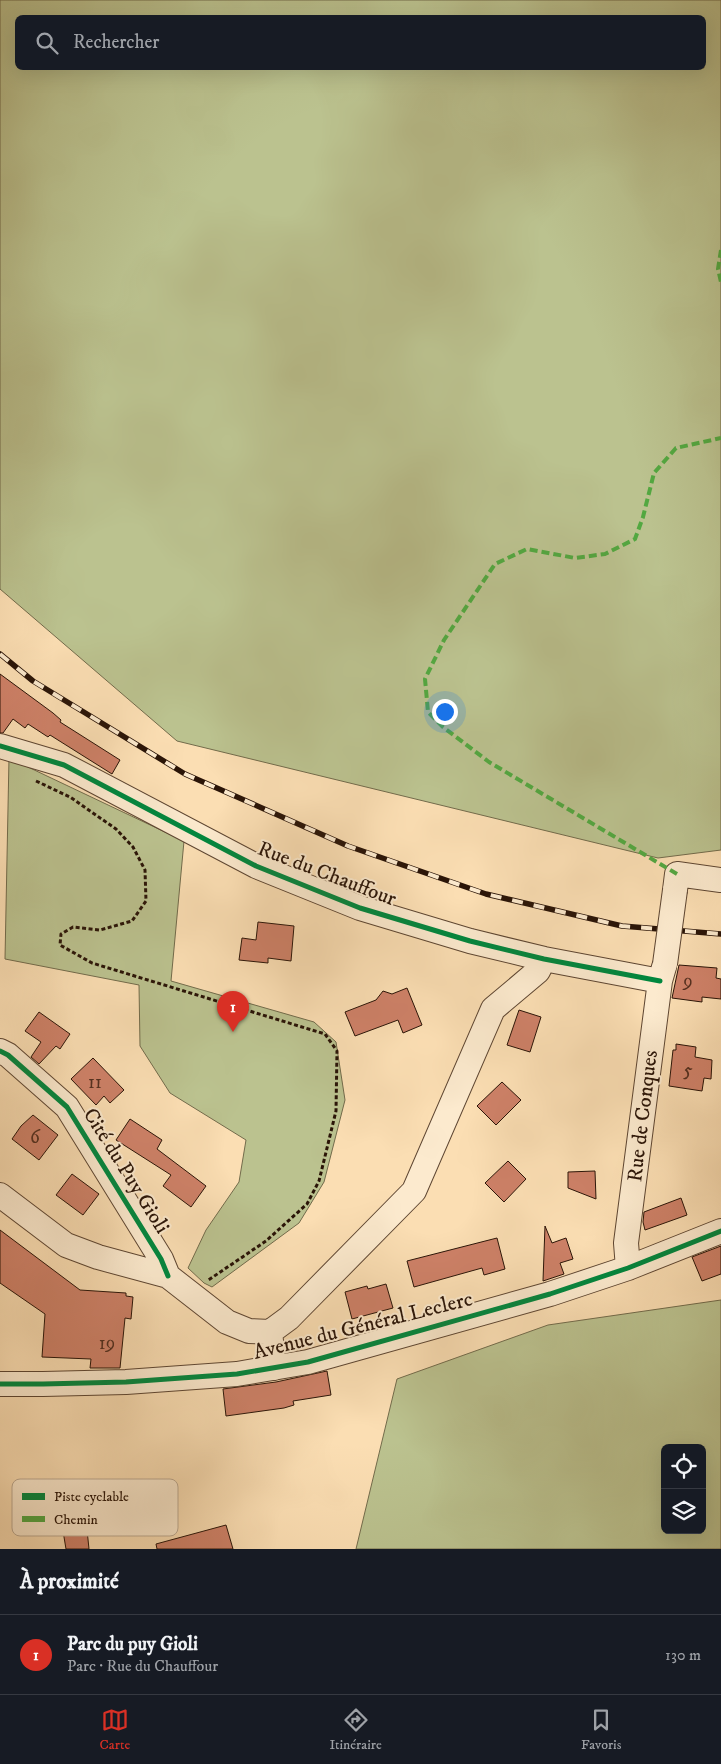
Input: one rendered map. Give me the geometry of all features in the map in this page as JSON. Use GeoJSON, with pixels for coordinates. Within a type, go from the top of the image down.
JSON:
{"type":"FeatureCollection","features":[{"type":"Feature","properties":{"kind":"street","name":"Rue du Chauffour"},"geometry":{"type":"LineString","coordinates":[[0,746],[64,765],[256,866],[360,908],[470,941],[544,959],[662,973]]}},
{"type":"Feature","properties":{"kind":"street","name":"Rue de Conques"},"geometry":{"type":"LineString","coordinates":[[628,1268],[626,1243],[676,874],[721,880]]}},
{"type":"Feature","properties":{"kind":"street"},"geometry":{"type":"LineString","coordinates":[[274,1368],[270,1332],[289,1318],[414,1191],[493,1009],[538,970],[544,959]]}},
{"type":"Feature","properties":{"kind":"street","name":"Cité du Puy Gioli"},"geometry":{"type":"LineString","coordinates":[[0,1051],[8,1055],[67,1107],[161,1258],[168,1276]]}},
{"type":"Feature","properties":{"kind":"street","name":"Cité du Puy Gioli"},"geometry":{"type":"LineString","coordinates":[[0,1195],[66,1245],[98,1257],[168,1276],[227,1322],[249,1331],[270,1332]]}},
{"type":"Feature","properties":{"kind":"street","name":"Avenue du Général Leclerc"},"geometry":{"type":"LineString","coordinates":[[0,1384],[126,1382],[237,1374],[308,1362],[550,1294],[628,1268],[721,1231]]}},
{"type":"Feature","properties":{"kind":"path"},"geometry":{"type":"LineString","coordinates":[[35,780],[70,797],[116,829],[133,846],[145,870],[146,901],[132,921],[100,930],[73,927],[61,934],[60,945],[92,963],[325,1034],[337,1051],[336,1111],[319,1181],[307,1204],[266,1242],[204,1283],[191,1294]]}},
{"type":"Feature","properties":{"kind":"green space"},"geometry":{"type":"Polygon","coordinates":[[[0,0],[721,0],[721,850],[658,858],[177,741],[0,589],[0,0]]]}},
{"type":"Feature","properties":{"kind":"green space"},"geometry":{"type":"Polygon","coordinates":[[[9,758],[184,841],[171,981],[314,1022],[336,1042],[345,1100],[324,1182],[299,1223],[212,1287],[204,1283],[188,1268],[206,1230],[239,1182],[246,1140],[170,1093],[140,1046],[139,985],[5,959],[9,758]]]}},
{"type":"Feature","properties":{"kind":"green space"},"geometry":{"type":"Polygon","coordinates":[[[721,1300],[721,1549],[356,1549],[397,1379],[548,1325],[721,1300]]]}},
{"type":"Feature","properties":{"kind":"building"},"geometry":{"type":"Polygon","coordinates":[[[0,674],[53,713],[61,720],[60,722],[120,760],[112,774],[50,735],[48,737],[28,724],[25,728],[13,719],[3,733],[0,733],[0,674]]]}},
{"type":"Feature","properties":{"kind":"building"},"geometry":{"type":"Polygon","coordinates":[[[258,922],[294,926],[291,961],[268,958],[268,963],[239,960],[242,938],[256,940],[258,922]]]}},
{"type":"Feature","properties":{"kind":"building"},"geometry":{"type":"Polygon","coordinates":[[[679,965],[717,968],[716,978],[721,979],[721,999],[702,997],[702,1002],[672,998],[679,965]]]}},
{"type":"Feature","properties":{"kind":"building"},"geometry":{"type":"Polygon","coordinates":[[[407,988],[422,1025],[403,1033],[398,1020],[355,1036],[345,1012],[376,1000],[383,991],[392,994],[407,988]]]}},
{"type":"Feature","properties":{"kind":"building"},"geometry":{"type":"Polygon","coordinates":[[[519,1010],[541,1017],[530,1052],[507,1045],[519,1010]]]}},
{"type":"Feature","properties":{"kind":"building"},"geometry":{"type":"Polygon","coordinates":[[[39,1012],[70,1034],[60,1049],[56,1046],[39,1064],[31,1057],[41,1042],[25,1031],[39,1012]]]}},
{"type":"Feature","properties":{"kind":"building"},"geometry":{"type":"Polygon","coordinates":[[[676,1044],[696,1047],[695,1057],[712,1060],[711,1079],[704,1078],[702,1091],[669,1086],[673,1050],[676,1050],[676,1044]]]}},
{"type":"Feature","properties":{"kind":"building"},"geometry":{"type":"Polygon","coordinates":[[[93,1058],[124,1090],[110,1103],[104,1096],[96,1105],[71,1079],[93,1058]]]}},
{"type":"Feature","properties":{"kind":"building"},"geometry":{"type":"Polygon","coordinates":[[[502,1082],[521,1100],[496,1125],[477,1106],[502,1082]]]}},
{"type":"Feature","properties":{"kind":"building"},"geometry":{"type":"Polygon","coordinates":[[[33,1115],[58,1135],[39,1160],[12,1139],[21,1126],[33,1115]]]}},
{"type":"Feature","properties":{"kind":"building"},"geometry":{"type":"Polygon","coordinates":[[[130,1119],[162,1140],[157,1149],[206,1186],[191,1207],[163,1186],[171,1175],[116,1140],[130,1119]]]}},
{"type":"Feature","properties":{"kind":"building"},"geometry":{"type":"Polygon","coordinates":[[[508,1161],[526,1179],[504,1202],[485,1183],[508,1161]]]}},
{"type":"Feature","properties":{"kind":"building"},"geometry":{"type":"Polygon","coordinates":[[[595,1171],[596,1199],[568,1188],[568,1172],[595,1171]]]}},
{"type":"Feature","properties":{"kind":"building"},"geometry":{"type":"Polygon","coordinates":[[[72,1174],[99,1194],[83,1215],[56,1195],[72,1174]]]}},
{"type":"Feature","properties":{"kind":"building"},"geometry":{"type":"Polygon","coordinates":[[[681,1198],[687,1215],[645,1230],[643,1222],[644,1212],[681,1198]]]}},
{"type":"Feature","properties":{"kind":"building"},"geometry":{"type":"Polygon","coordinates":[[[545,1226],[552,1243],[566,1238],[573,1259],[560,1263],[564,1274],[543,1281],[545,1226]]]}},
{"type":"Feature","properties":{"kind":"building"},"geometry":{"type":"Polygon","coordinates":[[[0,1230],[80,1290],[126,1293],[126,1296],[133,1297],[131,1319],[125,1318],[120,1368],[90,1368],[91,1359],[42,1357],[45,1314],[0,1283],[0,1230]]]}},
{"type":"Feature","properties":{"kind":"building"},"geometry":{"type":"Polygon","coordinates":[[[497,1238],[505,1269],[484,1275],[482,1268],[414,1287],[407,1261],[497,1238]]]}},
{"type":"Feature","properties":{"kind":"building"},"geometry":{"type":"Polygon","coordinates":[[[721,1246],[721,1274],[702,1281],[692,1257],[721,1246]]]}},
{"type":"Feature","properties":{"kind":"building"},"geometry":{"type":"Polygon","coordinates":[[[386,1284],[393,1308],[352,1319],[345,1292],[367,1286],[368,1289],[386,1284]]]}},
{"type":"Feature","properties":{"kind":"building"},"geometry":{"type":"Polygon","coordinates":[[[327,1371],[331,1395],[293,1401],[294,1405],[284,1408],[226,1416],[223,1389],[276,1382],[327,1371]]]}},
{"type":"Feature","properties":{"kind":"building"},"geometry":{"type":"Polygon","coordinates":[[[226,1525],[233,1549],[157,1549],[156,1544],[226,1525]]]}},
{"type":"Feature","properties":{"kind":"building"},"geometry":{"type":"Polygon","coordinates":[[[64,1536],[88,1536],[89,1549],[66,1549],[64,1536]]]}},
{"type":"Feature","properties":{"kind":"railway"},"geometry":{"type":"LineString","coordinates":[[0,654],[33,681],[185,774],[348,846],[486,894],[622,926],[721,934]]}},
{"type":"Feature","properties":{"kind":"marked path"},"geometry":{"type":"LineString","coordinates":[[721,250],[718,269],[721,282]]}},
{"type":"Feature","properties":{"kind":"marked path"},"geometry":{"type":"LineString","coordinates":[[677,874],[489,762],[443,727],[428,712],[425,679],[444,640],[495,564],[527,549],[575,558],[605,554],[635,539],[643,517],[654,473],[676,448],[721,438]]}},
{"type":"Feature","properties":{"kind":"cycle path"},"geometry":{"type":"LineString","coordinates":[[0,746],[64,765],[256,866],[360,908],[470,941],[544,959],[660,981]]}},
{"type":"Feature","properties":{"kind":"cycle path"},"geometry":{"type":"LineString","coordinates":[[0,1051],[8,1055],[67,1107],[161,1259],[168,1276]]}},
{"type":"Feature","properties":{"kind":"cycle path"},"geometry":{"type":"LineString","coordinates":[[0,1384],[126,1382],[237,1374],[308,1362],[550,1294],[628,1268],[721,1231]]}},
{"type":"Feature","properties":{"kind":"place","name":"Parc du puy Gioli"},"geometry":{"type":"Point","coordinates":[233,1032]}}]}
